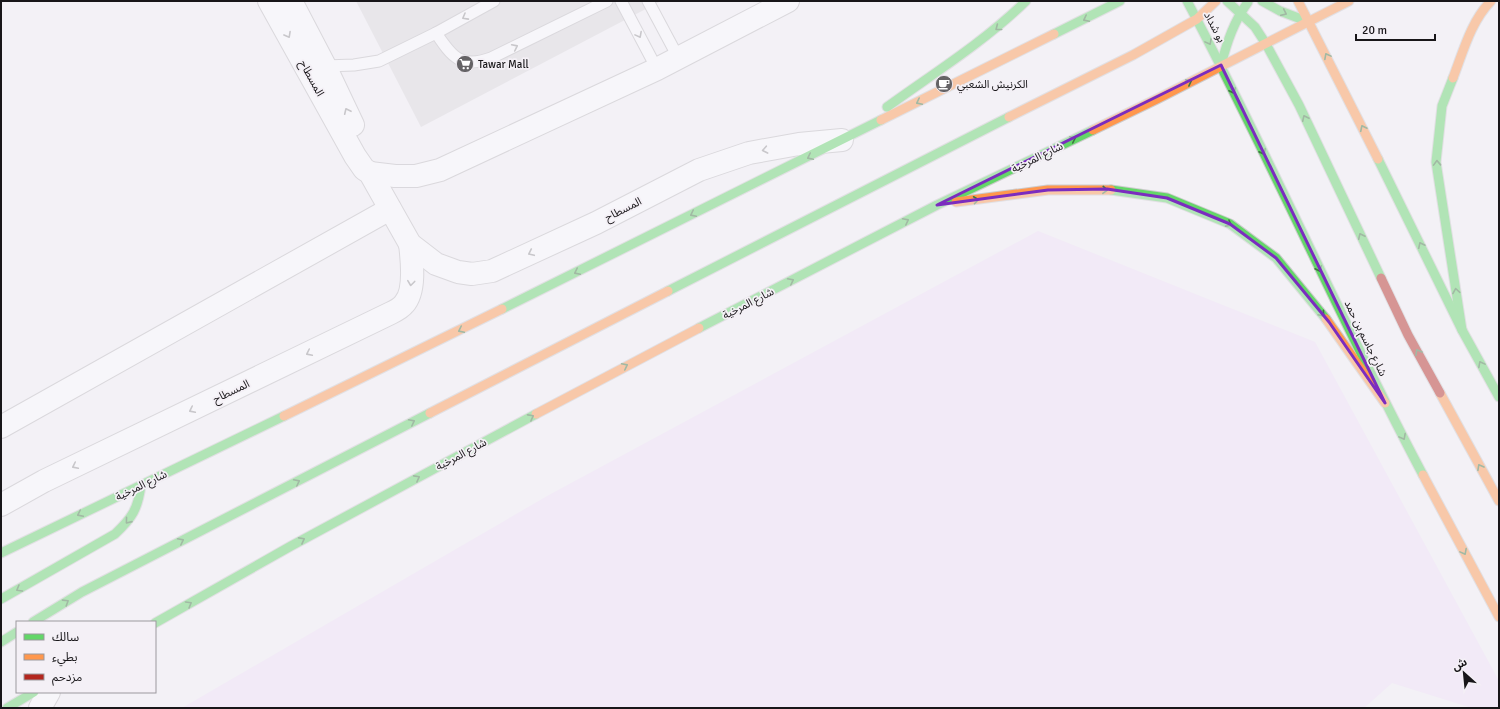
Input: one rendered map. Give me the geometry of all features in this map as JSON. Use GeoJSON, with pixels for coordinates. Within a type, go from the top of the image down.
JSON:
{"type":"FeatureCollection","features":[{"type":"Feature","properties":{"kind":"main road"},"geometry":{"type":"LineString","coordinates":[[845,139],[908,91],[981,41],[1008,20],[1026,1]]}},
{"type":"Feature","properties":{"kind":"main road","name":"شارع المرخية"},"geometry":{"type":"LineString","coordinates":[[1,553],[300,409],[1120,1]]}},
{"type":"Feature","properties":{"kind":"main road","name":"بو شداد"},"geometry":{"type":"LineString","coordinates":[[1187,1],[1221,65]]}},
{"type":"Feature","properties":{"kind":"main road"},"geometry":{"type":"LineString","coordinates":[[35,621],[89,588],[907,168],[1133,55],[1196,19],[1216,1]]}},
{"type":"Feature","properties":{"kind":"main road"},"geometry":{"type":"LineString","coordinates":[[1227,1],[1241,12],[1255,27],[1266,44],[1299,105],[1408,335],[1499,501]]}},
{"type":"Feature","properties":{"kind":"main road"},"geometry":{"type":"LineString","coordinates":[[1221,65],[1229,38],[1241,12],[1249,1]]}},
{"type":"Feature","properties":{"kind":"main road"},"geometry":{"type":"LineString","coordinates":[[1262,1],[1280,11],[1309,22]]}},
{"type":"Feature","properties":{"kind":"main road"},"geometry":{"type":"LineString","coordinates":[[1298,1],[1344,90],[1462,330],[1499,397]]}},
{"type":"Feature","properties":{"kind":"main road","name":"شارع المرخية"},"geometry":{"type":"LineString","coordinates":[[156,622],[291,546],[584,388],[937,205],[1157,99],[1349,1]]}},
{"type":"Feature","properties":{"kind":"main road"},"geometry":{"type":"LineString","coordinates":[[1462,330],[1436,162],[1442,106],[1470,34],[1485,7],[1491,1]]}},
{"type":"Feature","properties":{"kind":"main road","name":"شارع جاسم بن حمد"},"geometry":{"type":"LineString","coordinates":[[1221,65],[1385,403],[1499,617]]}},
{"type":"Feature","properties":{"kind":"main road"},"geometry":{"type":"LineString","coordinates":[[937,205],[1048,190],[1107,189],[1167,198],[1230,224],[1276,258],[1329,322],[1385,403]]}},
{"type":"Feature","properties":{"kind":"main road"},"geometry":{"type":"LineString","coordinates":[[1,599],[115,534],[130,521],[136,510],[141,485]]}},
{"type":"Feature","properties":{"kind":"main road"},"geometry":{"type":"LineString","coordinates":[[1,642],[16,633]]}},
{"type":"Feature","properties":{"kind":"main road"},"geometry":{"type":"LineString","coordinates":[[7,708],[32,693]]}},
{"type":"Feature","properties":{"kind":"street","name":"المسطاح"},"geometry":{"type":"LineString","coordinates":[[269,1],[318,70],[365,151],[370,173],[410,244],[436,264],[446,269],[472,274],[492,271],[596,223],[699,170],[749,153],[799,144],[845,139]]}},
{"type":"Feature","properties":{"kind":"street","name":"المسطاح"},"geometry":{"type":"LineString","coordinates":[[291,1],[318,70]]}},
{"type":"Feature","properties":{"kind":"street"},"geometry":{"type":"LineString","coordinates":[[370,173],[395,176],[416,176],[440,170],[679,59],[788,1]]}},
{"type":"Feature","properties":{"kind":"street"},"geometry":{"type":"LineString","coordinates":[[1,427],[390,209]]}},
{"type":"Feature","properties":{"kind":"street","name":"المسطاح"},"geometry":{"type":"LineString","coordinates":[[1,504],[391,313],[404,304],[410,294],[412,272],[410,244]]}},
{"type":"Feature","properties":{"kind":"street"},"geometry":{"type":"LineString","coordinates":[[40,708],[48,693]]}},
{"type":"Feature","properties":{"kind":"lane"},"geometry":{"type":"LineString","coordinates":[[318,70],[370,64],[395,54],[494,1]]}},
{"type":"Feature","properties":{"kind":"lane"},"geometry":{"type":"LineString","coordinates":[[436,33],[445,47],[454,56],[466,62],[479,62],[491,58],[608,1]]}},
{"type":"Feature","properties":{"kind":"lane"},"geometry":{"type":"LineString","coordinates":[[621,1],[657,69]]}},
{"type":"Feature","properties":{"kind":"lane"},"geometry":{"type":"LineString","coordinates":[[648,1],[679,59]]}},
{"type":"Feature","properties":{"kind":"highlighted area"},"geometry":{"type":"Polygon","coordinates":[[[1221,65],[1385,403],[1329,322],[1276,258],[1230,224],[1167,198],[1107,189],[1048,190],[937,205],[1221,65]]]}},
{"type":"Feature","properties":{"kind":"shaded area"},"geometry":{"type":"Polygon","coordinates":[[[1038,231],[1315,342],[1499,681],[1499,708],[1472,708],[1392,683],[1364,708],[182,708],[549,495],[1038,231]]]}},
{"type":"Feature","properties":{"kind":"building","name":"Tawar Mall"},"geometry":{"type":"Polygon","coordinates":[[[356,1],[661,1],[421,127],[356,1]]]}},
{"type":"Feature","properties":{"kind":"traffic: fast"},"geometry":{"type":"LineString","coordinates":[[887,107],[976,44],[1026,1]]}},
{"type":"Feature","properties":{"kind":"traffic: fast"},"geometry":{"type":"LineString","coordinates":[[1054,34],[1120,1]]}},
{"type":"Feature","properties":{"kind":"traffic: fast"},"geometry":{"type":"LineString","coordinates":[[1187,1],[1218,60],[1392,416],[1423,475]]}},
{"type":"Feature","properties":{"kind":"traffic: fast"},"geometry":{"type":"LineString","coordinates":[[1227,1],[1255,27],[1266,44],[1299,105],[1381,278]]}},
{"type":"Feature","properties":{"kind":"traffic: fast"},"geometry":{"type":"LineString","coordinates":[[1262,1],[1280,11],[1309,22]]}},
{"type":"Feature","properties":{"kind":"traffic: fast"},"geometry":{"type":"LineString","coordinates":[[1221,65],[1232,32],[1248,2]]}},
{"type":"Feature","properties":{"kind":"traffic: fast"},"geometry":{"type":"LineString","coordinates":[[1453,78],[1442,106],[1436,162],[1462,330]]}},
{"type":"Feature","properties":{"kind":"traffic: fast"},"geometry":{"type":"LineString","coordinates":[[668,291],[1009,117]]}},
{"type":"Feature","properties":{"kind":"traffic: fast"},"geometry":{"type":"LineString","coordinates":[[502,309],[881,120]]}},
{"type":"Feature","properties":{"kind":"traffic: fast"},"geometry":{"type":"LineString","coordinates":[[699,328],[937,205],[1093,130]]}},
{"type":"Feature","properties":{"kind":"traffic: fast"},"geometry":{"type":"LineString","coordinates":[[1378,159],[1462,330],[1499,397]]}},
{"type":"Feature","properties":{"kind":"traffic: fast"},"geometry":{"type":"LineString","coordinates":[[1111,190],[1167,198],[1230,224],[1276,258],[1326,319]]}},
{"type":"Feature","properties":{"kind":"traffic: fast"},"geometry":{"type":"LineString","coordinates":[[35,621],[82,592],[430,413]]}},
{"type":"Feature","properties":{"kind":"traffic: fast"},"geometry":{"type":"LineString","coordinates":[[156,622],[291,546],[536,414]]}},
{"type":"Feature","properties":{"kind":"traffic: fast"},"geometry":{"type":"LineString","coordinates":[[1,553],[284,416]]}},
{"type":"Feature","properties":{"kind":"traffic: fast"},"geometry":{"type":"LineString","coordinates":[[1,599],[115,534],[130,518],[136,507],[141,485]]}},
{"type":"Feature","properties":{"kind":"traffic: fast"},"geometry":{"type":"LineString","coordinates":[[1,642],[16,633]]}},
{"type":"Feature","properties":{"kind":"traffic: fast"},"geometry":{"type":"LineString","coordinates":[[7,708],[32,693]]}},
{"type":"Feature","properties":{"kind":"traffic: slow"},"geometry":{"type":"LineString","coordinates":[[1009,117],[1133,55],[1197,19],[1216,1]]}},
{"type":"Feature","properties":{"kind":"traffic: slow"},"geometry":{"type":"LineString","coordinates":[[1298,1],[1378,159]]}},
{"type":"Feature","properties":{"kind":"traffic: slow"},"geometry":{"type":"LineString","coordinates":[[1093,130],[1349,1]]}},
{"type":"Feature","properties":{"kind":"traffic: slow"},"geometry":{"type":"LineString","coordinates":[[1453,78],[1473,27],[1484,9],[1491,1]]}},
{"type":"Feature","properties":{"kind":"traffic: slow"},"geometry":{"type":"LineString","coordinates":[[881,120],[1054,34]]}},
{"type":"Feature","properties":{"kind":"traffic: slow"},"geometry":{"type":"LineString","coordinates":[[956,202],[1048,190],[1111,190]]}},
{"type":"Feature","properties":{"kind":"traffic: slow"},"geometry":{"type":"LineString","coordinates":[[430,413],[668,291]]}},
{"type":"Feature","properties":{"kind":"traffic: slow"},"geometry":{"type":"LineString","coordinates":[[284,416],[502,309]]}},
{"type":"Feature","properties":{"kind":"traffic: slow"},"geometry":{"type":"LineString","coordinates":[[1326,319],[1385,403]]}},
{"type":"Feature","properties":{"kind":"traffic: slow"},"geometry":{"type":"LineString","coordinates":[[536,414],[699,328]]}},
{"type":"Feature","properties":{"kind":"traffic: slow"},"geometry":{"type":"LineString","coordinates":[[1440,393],[1499,501]]}},
{"type":"Feature","properties":{"kind":"traffic: slow"},"geometry":{"type":"LineString","coordinates":[[1423,475],[1499,617]]}},
{"type":"Feature","properties":{"kind":"traffic: jam"},"geometry":{"type":"LineString","coordinates":[[1381,278],[1408,335],[1440,393]]}},
{"type":"Feature","properties":{"kind":"place","name":"Tawar Mall"},"geometry":{"type":"Point","coordinates":[465,64]}},
{"type":"Feature","properties":{"kind":"place","name":"الكرنيش الشعبي"},"geometry":{"type":"Point","coordinates":[944,84]}}]}
